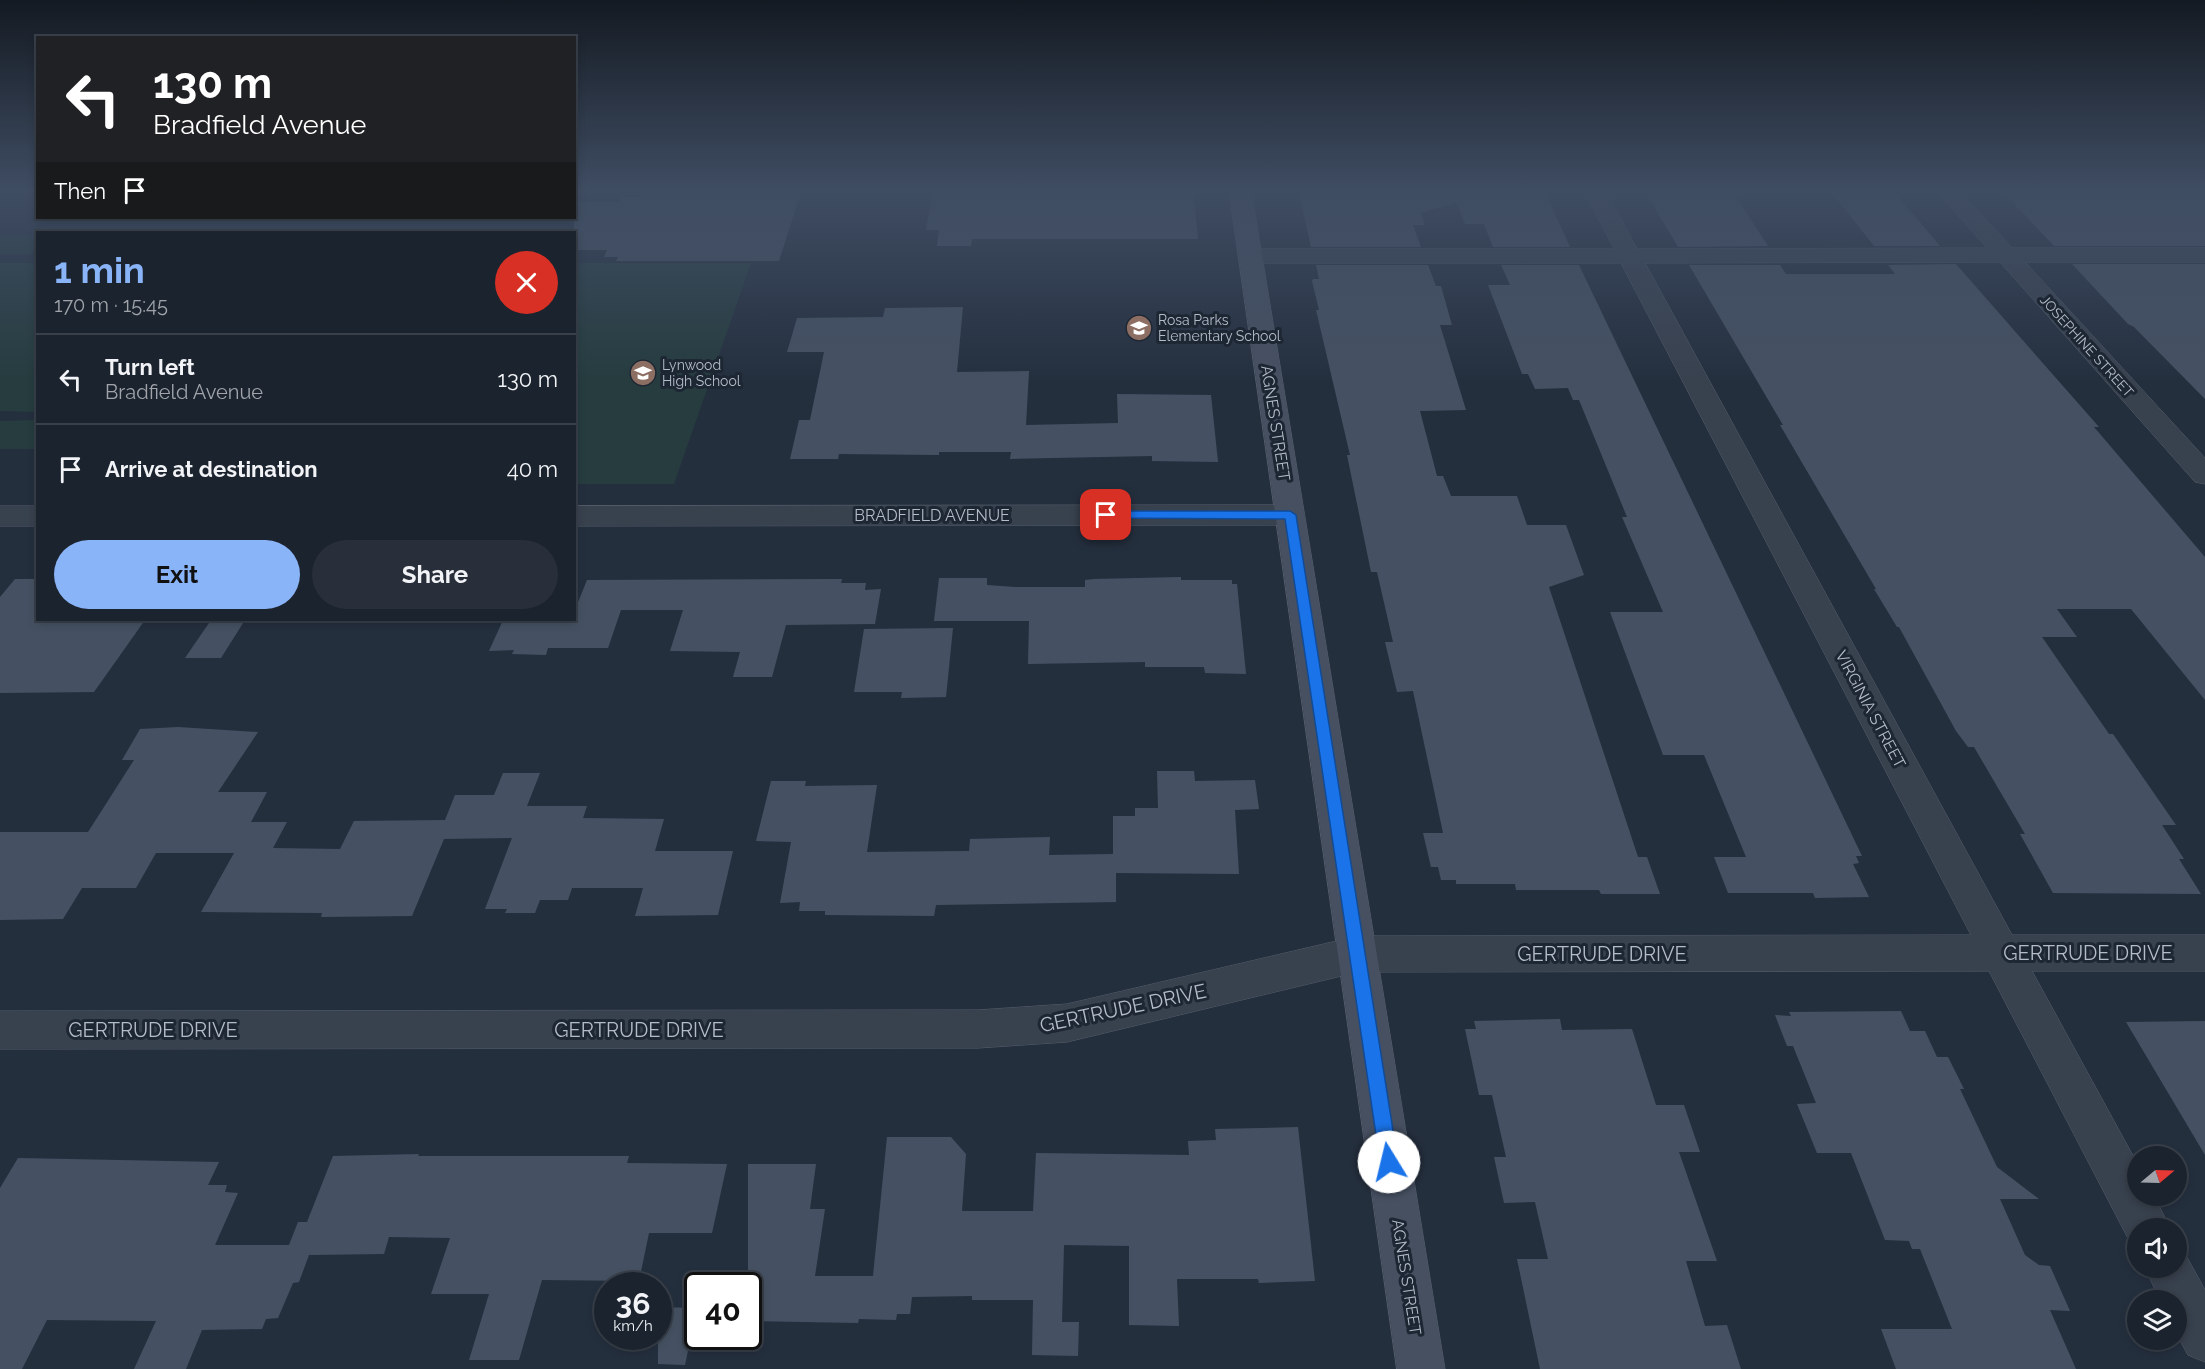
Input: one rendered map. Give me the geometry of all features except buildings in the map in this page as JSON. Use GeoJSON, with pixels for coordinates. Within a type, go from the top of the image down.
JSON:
{"type":"FeatureCollection","features":[{"type":"Feature","properties":{"kind":"street","name":"AGNES STREET"},"geometry":{"type":"LineString","coordinates":[[1250,253],[1421,1369]]}},
{"type":"Feature","properties":{"kind":"street","name":"JOSEPHINE STREET"},"geometry":{"type":"LineString","coordinates":[[2005,254],[2205,475]]}},
{"type":"Feature","properties":{"kind":"street","name":"VIRGINIA STREET"},"geometry":{"type":"LineString","coordinates":[[1629,255],[2142,1218]]}},
{"type":"Feature","properties":{"kind":"street"},"geometry":{"type":"LineString","coordinates":[[1250,256],[2205,255]]}},
{"type":"Feature","properties":{"kind":"street","name":"BRADFIELD AVENUE"},"geometry":{"type":"LineString","coordinates":[[576,516],[1290,515]]}},
{"type":"Feature","properties":{"kind":"street"},"geometry":{"type":"LineString","coordinates":[[0,516],[36,516]]}},
{"type":"Feature","properties":{"kind":"street","name":"GERTRUDE DRIVE"},"geometry":{"type":"LineString","coordinates":[[0,1030],[954,1029],[1038,1026],[1099,1016],[1358,954],[2205,953]]}},
{"type":"Feature","properties":{"kind":"street"},"geometry":{"type":"LineString","coordinates":[[2173,1278],[2205,1338]]}},
{"type":"Feature","properties":{"kind":"green space"},"geometry":{"type":"Polygon","coordinates":[[[0,253],[36,253],[36,254],[0,253]]]}},
{"type":"Feature","properties":{"kind":"green space"},"geometry":{"type":"Polygon","coordinates":[[[0,263],[36,263],[36,412],[0,411],[0,263]]]}},
{"type":"Feature","properties":{"kind":"green space","name":"Lynwood High School"},"geometry":{"type":"Polygon","coordinates":[[[576,263],[751,263],[674,484],[576,484],[576,263]]]}},
{"type":"Feature","properties":{"kind":"green space"},"geometry":{"type":"Polygon","coordinates":[[[36,420],[36,449],[0,449],[0,421],[36,420]]]}},
{"type":"Feature","properties":{"kind":"place","name":"Rosa Parks Elementary School"},"geometry":{"type":"Point","coordinates":[1139,328]}},
{"type":"Feature","properties":{"kind":"place","name":"Lynwood High School"},"geometry":{"type":"Point","coordinates":[643,373]}},
{"type":"Feature","properties":{"kind":"route"},"geometry":{"type":"LineString","coordinates":[[1106,515],[1290,515],[1389,1162]]}}]}
